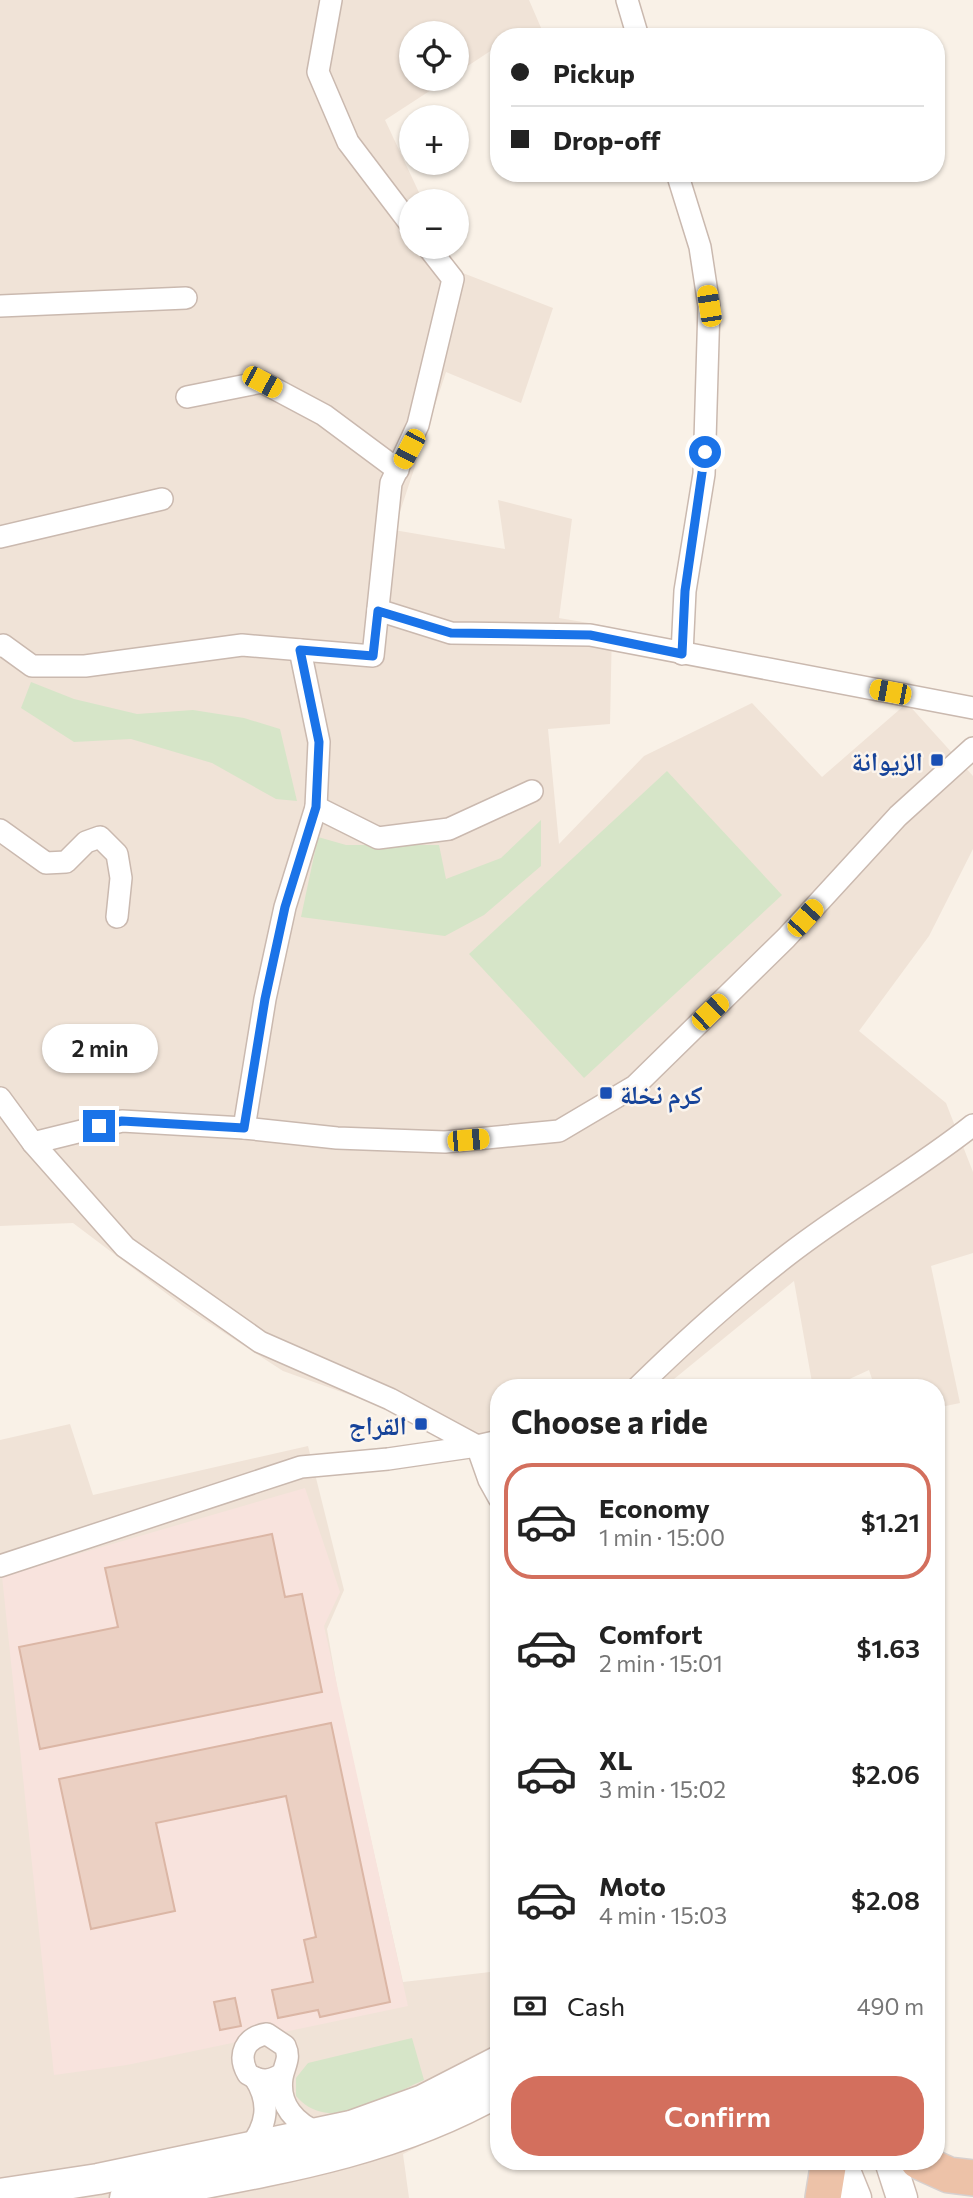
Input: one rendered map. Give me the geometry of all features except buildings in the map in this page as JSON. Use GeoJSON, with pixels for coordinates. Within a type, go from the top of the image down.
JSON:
{"type":"FeatureCollection","features":[{"type":"Feature","properties":{"kind":"highway"},"geometry":{"type":"LineString","coordinates":[[823,2198],[827,2170]]}},
{"type":"Feature","properties":{"kind":"highway"},"geometry":{"type":"LineString","coordinates":[[938,2170],[949,2175],[973,2178]]}},
{"type":"Feature","properties":{"kind":"highway"},"geometry":{"type":"LineString","coordinates":[[956,2198],[973,2192]]}},
{"type":"Feature","properties":{"kind":"main road"},"geometry":{"type":"LineString","coordinates":[[0,2194],[74,2183],[351,2126],[423,2100],[490,2066]]}},
{"type":"Feature","properties":{"kind":"main road"},"geometry":{"type":"LineString","coordinates":[[125,2198],[369,2147],[447,2118],[490,2096]]}},
{"type":"Feature","properties":{"kind":"main road"},"geometry":{"type":"LineString","coordinates":[[845,2170],[856,2198]]}},
{"type":"Feature","properties":{"kind":"main road"},"geometry":{"type":"LineString","coordinates":[[893,2170],[902,2198]]}},
{"type":"Feature","properties":{"kind":"street"},"geometry":{"type":"LineString","coordinates":[[331,0],[318,72],[348,142],[399,209]]}},
{"type":"Feature","properties":{"kind":"street"},"geometry":{"type":"LineString","coordinates":[[627,0],[635,28]]}},
{"type":"Feature","properties":{"kind":"street"},"geometry":{"type":"LineString","coordinates":[[680,182],[700,247],[709,306],[704,474],[685,591],[682,654]]}},
{"type":"Feature","properties":{"kind":"street"},"geometry":{"type":"LineString","coordinates":[[1,642],[32,666],[85,666],[242,645],[373,656],[391,482],[418,425],[453,279],[437,259]]}},
{"type":"Feature","properties":{"kind":"street"},"geometry":{"type":"LineString","coordinates":[[0,306],[186,298]]}},
{"type":"Feature","properties":{"kind":"street"},"geometry":{"type":"LineString","coordinates":[[187,397],[262,382],[324,415],[398,470]]}},
{"type":"Feature","properties":{"kind":"street"},"geometry":{"type":"LineString","coordinates":[[0,537],[162,499]]}},
{"type":"Feature","properties":{"kind":"street"},"geometry":{"type":"LineString","coordinates":[[378,611],[451,633],[590,635],[973,708]]}},
{"type":"Feature","properties":{"kind":"street"},"geometry":{"type":"LineString","coordinates":[[244,1128],[265,999],[285,907],[316,807],[319,742],[300,650]]}},
{"type":"Feature","properties":{"kind":"street"},"geometry":{"type":"LineString","coordinates":[[33,1143],[122,1121],[244,1128],[337,1138],[445,1142],[559,1131],[635,1086],[786,938],[898,816],[973,748]]}},
{"type":"Feature","properties":{"kind":"street"},"geometry":{"type":"LineString","coordinates":[[316,807],[378,838],[449,829],[532,791]]}},
{"type":"Feature","properties":{"kind":"street"},"geometry":{"type":"LineString","coordinates":[[0,830],[46,863],[66,862],[86,842],[100,837],[117,854],[121,878],[117,918]]}},
{"type":"Feature","properties":{"kind":"street"},"geometry":{"type":"LineString","coordinates":[[0,1098],[33,1143],[125,1247],[260,1342],[390,1399],[478,1446],[490,1482]]}},
{"type":"Feature","properties":{"kind":"street"},"geometry":{"type":"LineString","coordinates":[[646,1379],[674,1351],[790,1253],[888,1188],[973,1125]]}},
{"type":"Feature","properties":{"kind":"street"},"geometry":{"type":"LineString","coordinates":[[0,1566],[301,1466],[388,1459],[490,1443]]}},
{"type":"Feature","properties":{"kind":"street"},"geometry":{"type":"LineString","coordinates":[[248,2148],[262,2132],[265,2118],[264,2096],[255,2078],[244,2067],[243,2051],[252,2039],[260,2035],[274,2036],[285,2046],[288,2059],[282,2087],[288,2110],[303,2126],[319,2133]]}},
{"type":"Feature","properties":{"kind":"street"},"geometry":{"type":"LineString","coordinates":[[255,2078],[270,2080],[283,2073]]}},
{"type":"Feature","properties":{"kind":"shaded area"},"geometry":{"type":"Polygon","coordinates":[[[0,0],[529,0],[541,28],[490,28],[490,51],[469,65],[469,21],[399,21],[399,91],[430,91],[408,105],[399,105],[399,111],[385,120],[399,150],[399,175],[411,175],[417,189],[399,189],[399,259],[450,259],[455,270],[553,308],[521,403],[446,372],[394,530],[505,549],[498,500],[572,519],[559,618],[612,627],[610,724],[548,729],[559,844],[644,756],[752,703],[822,777],[907,703],[973,776],[973,849],[929,936],[859,1031],[946,1103],[973,1172],[973,1253],[931,1266],[960,1403],[945,1406],[945,1379],[872,1379],[869,1370],[850,1379],[811,1379],[794,1281],[674,1379],[490,1379],[490,1445],[283,1371],[183,1306],[73,1223],[0,1226],[0,0]]]}},
{"type":"Feature","properties":{"kind":"shaded area"},"geometry":{"type":"Polygon","coordinates":[[[70,1424],[93,1495],[308,1446],[344,1590],[327,1629],[339,1698],[403,1982],[490,1972],[490,2112],[403,2154],[409,2198],[0,2198],[0,1440],[70,1424]]]}},
{"type":"Feature","properties":{"kind":"shaded area"},"geometry":{"type":"Polygon","coordinates":[[[305,1488],[340,1592],[324,1626],[408,2006],[127,2065],[54,2075],[2,1576],[305,1488]]]}},
{"type":"Feature","properties":{"kind":"green space"},"geometry":{"type":"Polygon","coordinates":[[[31,682],[74,699],[137,714],[193,710],[244,718],[280,729],[297,801],[276,799],[212,763],[131,739],[74,742],[21,708],[31,682]]]}},
{"type":"Feature","properties":{"kind":"green space"},"geometry":{"type":"Polygon","coordinates":[[[667,771],[782,895],[584,1078],[469,954],[667,771]]]}},
{"type":"Feature","properties":{"kind":"green space"},"geometry":{"type":"Polygon","coordinates":[[[541,820],[541,866],[484,915],[445,936],[301,917],[318,837],[346,845],[439,845],[446,879],[501,858],[541,820]]]}},
{"type":"Feature","properties":{"kind":"green space"},"geometry":{"type":"Polygon","coordinates":[[[412,2038],[424,2080],[376,2103],[341,2113],[325,2113],[310,2107],[296,2096],[296,2078],[308,2063],[412,2038]]]}},
{"type":"Feature","properties":{"kind":"place","name":"الزيوانة"},"geometry":{"type":"Point","coordinates":[937,760]}},
{"type":"Feature","properties":{"kind":"place","name":"كرم نخلة"},"geometry":{"type":"Point","coordinates":[606,1093]}},
{"type":"Feature","properties":{"kind":"place","name":"القراج"},"geometry":{"type":"Point","coordinates":[421,1424]}},
{"type":"Feature","properties":{"kind":"route"},"geometry":{"type":"LineString","coordinates":[[99,1126],[122,1121],[244,1128],[265,999],[285,907],[316,807],[319,742],[300,650],[373,656],[378,611],[451,633],[590,635],[682,654],[685,591],[704,474],[705,452]]}}]}
